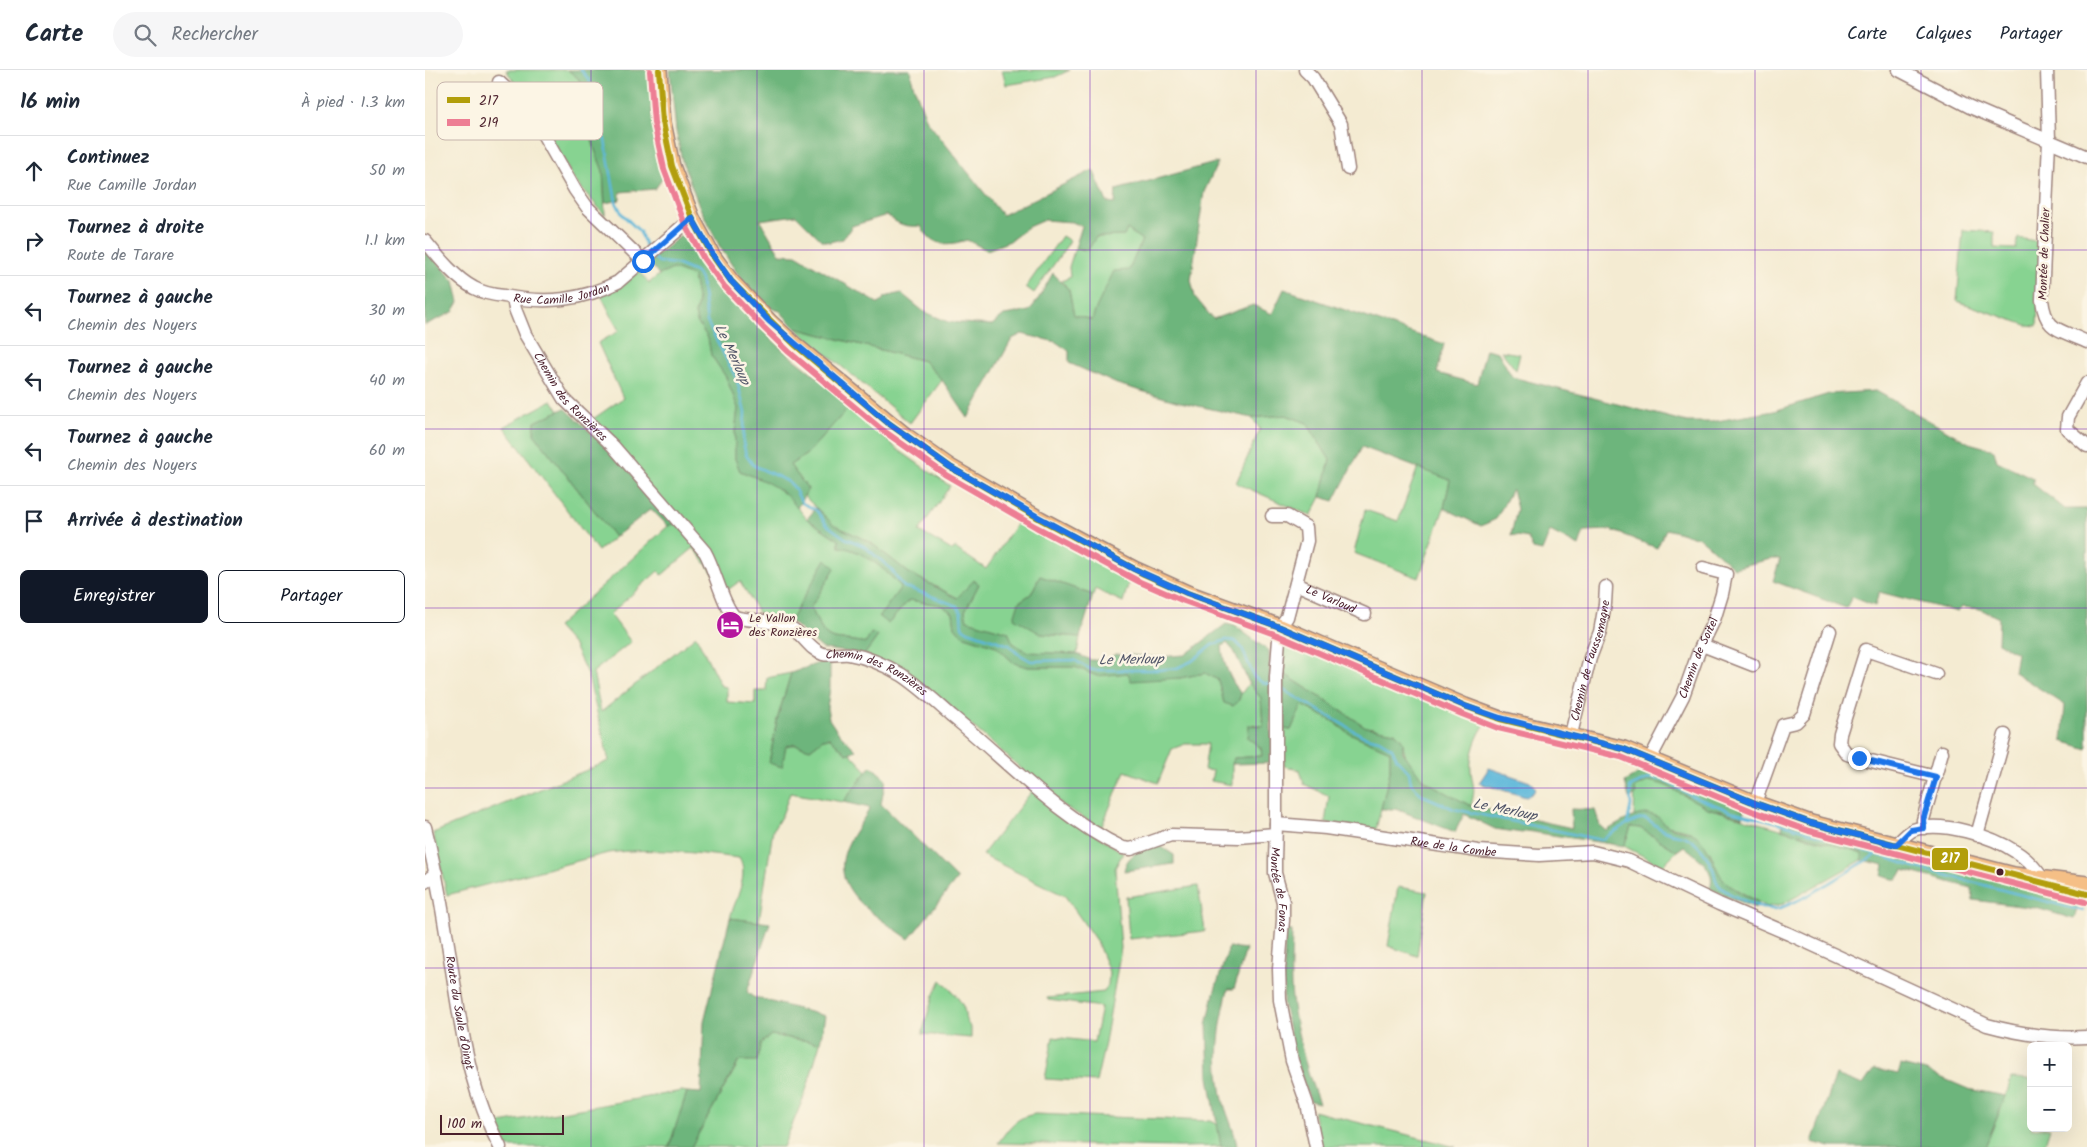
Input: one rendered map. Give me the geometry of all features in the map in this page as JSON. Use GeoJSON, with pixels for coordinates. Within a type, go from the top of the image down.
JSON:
{"type":"FeatureCollection","features":[{"type":"Feature","properties":{"kind":"main road"},"geometry":{"type":"LineString","coordinates":[[659,70],[659,87],[667,145],[672,166],[692,218],[713,255],[731,281],[769,321],[905,436],[950,467],[1144,574],[1187,593],[1280,627],[1465,706],[1526,725],[1571,734],[1624,749],[1755,803],[1811,823],[2087,894]]}},
{"type":"Feature","properties":{"kind":"main road"},"geometry":{"type":"LineString","coordinates":[[2014,875],[2087,884]]}},
{"type":"Feature","properties":{"kind":"street"},"geometry":{"type":"LineString","coordinates":[[1305,70],[1313,78],[1341,124],[1348,169]]}},
{"type":"Feature","properties":{"kind":"street"},"geometry":{"type":"LineString","coordinates":[[1899,70],[1970,107],[2087,157]]}},
{"type":"Feature","properties":{"kind":"street","name":"Montée de Chalier"},"geometry":{"type":"LineString","coordinates":[[2047,70],[2049,141],[2043,312],[2050,325],[2087,342]]}},
{"type":"Feature","properties":{"kind":"street"},"geometry":{"type":"LineString","coordinates":[[546,140],[587,207],[644,260]]}},
{"type":"Feature","properties":{"kind":"street","name":"Rue Camille Jordan"},"geometry":{"type":"LineString","coordinates":[[425,241],[462,280],[476,289],[540,302],[573,298],[619,282],[692,218]]}},
{"type":"Feature","properties":{"kind":"street","name":"Chemin des Ronzières"},"geometry":{"type":"LineString","coordinates":[[513,298],[515,309],[525,334],[564,399],[613,446],[705,552],[713,566],[725,602],[735,617],[783,624],[793,629],[813,648],[823,654],[853,655],[886,666],[903,676],[918,686],[1053,803],[1078,821],[1123,848],[1131,849],[1171,835],[1239,837],[1276,829]]}},
{"type":"Feature","properties":{"kind":"street"},"geometry":{"type":"LineString","coordinates":[[2087,382],[2068,417],[2067,429],[2087,446]]}},
{"type":"Feature","properties":{"kind":"street"},"geometry":{"type":"LineString","coordinates":[[1272,516],[1287,516],[1306,527],[1307,541],[1296,584],[1287,617],[1280,627]]}},
{"type":"Feature","properties":{"kind":"street","name":"Chemin de Soitel"},"geometry":{"type":"LineString","coordinates":[[1650,759],[1683,696],[1702,645],[1717,612],[1726,574],[1703,568]]}},
{"type":"Feature","properties":{"kind":"street","name":"Le Varloud"},"geometry":{"type":"LineString","coordinates":[[1296,584],[1365,614]]}},
{"type":"Feature","properties":{"kind":"street","name":"Chemin de Faussemagne"},"geometry":{"type":"LineString","coordinates":[[1571,734],[1590,658],[1600,632],[1606,587]]}},
{"type":"Feature","properties":{"kind":"street","name":"Montée de Fonas"},"geometry":{"type":"LineString","coordinates":[[1280,627],[1276,677],[1275,782],[1275,873],[1283,902],[1279,969],[1280,1000],[1292,1061],[1307,1104],[1316,1147]]}},
{"type":"Feature","properties":{"kind":"street"},"geometry":{"type":"LineString","coordinates":[[1755,803],[1783,725],[1796,722],[1804,714],[1830,632]]}},
{"type":"Feature","properties":{"kind":"street"},"geometry":{"type":"LineString","coordinates":[[1702,645],[1753,665]]}},
{"type":"Feature","properties":{"kind":"street"},"geometry":{"type":"LineString","coordinates":[[1936,674],[1866,650],[1839,734],[1839,743],[1847,754],[1936,777]]}},
{"type":"Feature","properties":{"kind":"street"},"geometry":{"type":"LineString","coordinates":[[1977,834],[2005,735]]}},
{"type":"Feature","properties":{"kind":"street"},"geometry":{"type":"LineString","coordinates":[[1924,828],[1923,820],[1942,752]]}},
{"type":"Feature","properties":{"kind":"street"},"geometry":{"type":"LineString","coordinates":[[1896,845],[1911,830],[1930,826],[1977,834],[2016,852],[2038,871],[2043,879]]}},
{"type":"Feature","properties":{"kind":"street","name":"Route du Saule d'Oingt"},"geometry":{"type":"LineString","coordinates":[[425,827],[436,873],[466,1057],[477,1096],[500,1147]]}},
{"type":"Feature","properties":{"kind":"street","name":"Rue de la Combe"},"geometry":{"type":"LineString","coordinates":[[1276,829],[1326,828],[1477,851],[1539,855],[1593,852],[1629,861],[1719,904],[1987,1025],[2039,1036],[2087,1037]]}},
{"type":"Feature","properties":{"kind":"street"},"geometry":{"type":"LineString","coordinates":[[425,882],[436,873]]}},
{"type":"Feature","properties":{"kind":"green space"},"geometry":{"type":"Polygon","coordinates":[[[506,70],[568,70],[580,82],[514,82],[506,70]]]}},
{"type":"Feature","properties":{"kind":"green space"},"geometry":{"type":"Polygon","coordinates":[[[568,70],[651,70],[652,114],[665,175],[655,189],[620,192],[620,200],[605,203],[603,171],[592,140],[603,140],[603,82],[580,82],[568,70]]]}},
{"type":"Feature","properties":{"kind":"green space"},"geometry":{"type":"Polygon","coordinates":[[[670,70],[910,70],[913,84],[927,121],[1002,215],[1093,170],[1107,202],[1115,203],[1116,190],[1218,162],[1204,192],[1191,280],[1195,297],[1213,319],[1253,305],[1272,314],[1284,289],[1444,344],[1437,373],[1477,384],[1486,349],[1498,352],[1512,377],[1687,422],[1711,422],[1774,411],[1829,394],[1876,391],[1969,443],[1994,450],[1997,461],[2033,478],[2033,484],[2065,509],[2087,509],[2087,749],[2062,741],[2065,705],[2014,672],[2017,653],[1998,643],[1999,618],[1980,609],[1962,607],[1958,612],[1879,592],[1875,606],[1852,597],[1846,608],[1773,581],[1780,559],[1771,559],[1734,568],[1700,538],[1666,529],[1657,548],[1611,530],[1584,531],[1579,546],[1550,531],[1542,551],[1533,549],[1528,538],[1511,535],[1517,509],[1512,489],[1496,519],[1481,526],[1444,508],[1450,480],[1362,447],[1334,501],[1321,497],[1330,460],[1307,423],[1286,415],[1252,418],[1176,401],[1117,384],[1069,363],[1069,351],[1056,342],[1022,334],[1012,339],[968,418],[942,380],[924,361],[795,328],[780,311],[764,306],[741,279],[720,247],[700,208],[682,161],[676,131],[670,70]],[[796,215],[760,220],[780,254],[796,255],[879,304],[885,297],[901,293],[923,311],[948,322],[992,325],[1004,315],[1029,311],[1053,273],[1069,290],[1074,315],[1092,320],[1114,271],[1129,270],[1142,240],[1127,229],[1124,236],[1096,237],[1088,250],[1075,248],[1082,226],[1072,222],[1044,220],[1028,227],[1010,241],[987,250],[967,240],[947,244],[935,241],[925,233],[921,226],[903,225],[887,215],[852,226],[843,239],[829,242],[821,240],[796,215]]]}},
{"type":"Feature","properties":{"kind":"green space"},"geometry":{"type":"Polygon","coordinates":[[[1002,70],[1070,70],[1055,77],[1006,85],[1002,70]]]}},
{"type":"Feature","properties":{"kind":"green space"},"geometry":{"type":"Polygon","coordinates":[[[551,140],[592,140],[603,171],[605,215],[575,181],[551,140]]]}},
{"type":"Feature","properties":{"kind":"green space"},"geometry":{"type":"Polygon","coordinates":[[[1127,229],[1142,240],[1129,270],[1097,306],[1092,320],[1073,315],[1069,290],[1062,281],[1070,277],[1069,267],[1075,248],[1088,250],[1096,237],[1124,236],[1127,229]]]}},
{"type":"Feature","properties":{"kind":"green space"},"geometry":{"type":"Polygon","coordinates":[[[1963,230],[1994,232],[1994,248],[2016,249],[2018,238],[2041,242],[2037,326],[2026,325],[1957,301],[1963,230]]]}},
{"type":"Feature","properties":{"kind":"green space"},"geometry":{"type":"Polygon","coordinates":[[[687,231],[727,296],[783,350],[852,404],[807,454],[790,465],[808,489],[797,508],[779,489],[740,471],[735,459],[735,432],[738,408],[726,377],[711,355],[708,338],[697,322],[695,314],[698,303],[693,276],[673,269],[659,275],[649,261],[687,231]]]}},
{"type":"Feature","properties":{"kind":"green space"},"geometry":{"type":"Polygon","coordinates":[[[1062,236],[1070,241],[1034,293],[1026,287],[1062,236]]]}},
{"type":"Feature","properties":{"kind":"green space"},"geometry":{"type":"Polygon","coordinates":[[[425,248],[454,281],[459,302],[453,312],[425,325],[425,248]]]}},
{"type":"Feature","properties":{"kind":"green space"},"geometry":{"type":"Polygon","coordinates":[[[673,269],[693,276],[698,304],[695,314],[697,322],[708,338],[711,355],[726,377],[738,408],[735,432],[735,459],[740,471],[768,482],[788,496],[807,519],[839,540],[839,547],[865,556],[895,580],[901,587],[880,616],[888,624],[909,600],[941,605],[953,613],[955,627],[962,635],[996,646],[1014,663],[1027,667],[1075,667],[1097,676],[1128,673],[1180,678],[1205,673],[1218,680],[1224,703],[1238,702],[1249,683],[1261,698],[1263,727],[1253,724],[1248,738],[1261,748],[1262,756],[1234,758],[1232,764],[1232,785],[1211,781],[1213,771],[1204,770],[1208,744],[1185,744],[1172,749],[1158,783],[1125,771],[1101,828],[1064,806],[976,729],[865,654],[878,636],[866,643],[831,638],[827,635],[822,630],[811,607],[835,568],[826,560],[790,621],[759,614],[740,581],[729,589],[724,587],[593,419],[623,398],[598,343],[619,331],[600,293],[638,271],[649,283],[659,275],[673,269]]]}},
{"type":"Feature","properties":{"kind":"green space"},"geometry":{"type":"Polygon","coordinates":[[[795,328],[924,361],[942,380],[910,423],[795,328]]]}},
{"type":"Feature","properties":{"kind":"green space"},"geometry":{"type":"Polygon","coordinates":[[[1501,351],[1520,354],[1516,370],[1501,351]]]}},
{"type":"Feature","properties":{"kind":"green space"},"geometry":{"type":"Polygon","coordinates":[[[552,400],[559,411],[535,422],[534,434],[615,537],[598,551],[504,427],[552,400]]]}},
{"type":"Feature","properties":{"kind":"green space"},"geometry":{"type":"Polygon","coordinates":[[[849,407],[897,449],[950,486],[919,531],[953,551],[955,548],[986,569],[1019,520],[1071,548],[1074,543],[1131,575],[1123,602],[1095,589],[1093,595],[1040,576],[1031,594],[1019,602],[1041,634],[1080,637],[1077,654],[1027,652],[1013,643],[1008,632],[967,620],[965,611],[979,584],[974,580],[958,598],[909,573],[870,542],[834,525],[804,496],[808,489],[790,465],[807,454],[849,407]]]}},
{"type":"Feature","properties":{"kind":"green space"},"geometry":{"type":"Polygon","coordinates":[[[565,408],[613,453],[676,523],[668,526],[651,509],[615,537],[534,434],[535,422],[565,408]]]}},
{"type":"Feature","properties":{"kind":"green space"},"geometry":{"type":"Polygon","coordinates":[[[1286,415],[1307,423],[1330,460],[1321,497],[1311,516],[1236,483],[1260,429],[1252,418],[1286,415]]]}},
{"type":"Feature","properties":{"kind":"green space"},"geometry":{"type":"Polygon","coordinates":[[[1418,467],[1450,480],[1444,508],[1419,578],[1354,553],[1365,510],[1398,521],[1418,467]]]}},
{"type":"Feature","properties":{"kind":"green space"},"geometry":{"type":"Polygon","coordinates":[[[816,508],[834,525],[870,542],[909,573],[957,598],[974,580],[979,584],[965,611],[967,620],[1008,632],[1013,643],[1027,652],[1077,654],[1091,660],[1108,660],[1115,654],[1159,657],[1185,655],[1226,624],[1235,626],[1269,651],[1272,763],[1232,764],[1234,758],[1262,756],[1261,748],[1248,738],[1249,725],[1263,726],[1261,698],[1249,683],[1234,651],[1227,643],[1222,646],[1224,659],[1230,677],[1241,694],[1238,702],[1233,706],[1224,703],[1218,680],[1205,673],[1180,678],[1131,681],[1128,673],[1097,676],[1075,667],[1028,667],[1014,663],[996,646],[962,635],[955,627],[953,613],[941,605],[909,600],[888,624],[879,617],[901,587],[873,561],[856,552],[839,547],[839,540],[807,519],[816,508]]]}},
{"type":"Feature","properties":{"kind":"green space"},"geometry":{"type":"Polygon","coordinates":[[[676,523],[696,546],[662,575],[658,571],[610,614],[631,642],[593,672],[601,712],[696,636],[721,686],[727,687],[727,702],[755,704],[755,691],[766,691],[767,678],[791,673],[777,720],[769,763],[787,746],[795,745],[810,749],[823,739],[830,738],[847,754],[850,753],[867,771],[843,802],[790,793],[782,815],[773,830],[759,922],[730,918],[742,880],[743,872],[739,858],[690,853],[624,851],[608,853],[447,895],[433,833],[609,761],[588,676],[574,646],[557,627],[668,526],[676,523]]]}},
{"type":"Feature","properties":{"kind":"green space"},"geometry":{"type":"Polygon","coordinates":[[[826,559],[835,568],[811,607],[822,630],[831,638],[866,643],[871,633],[878,636],[865,654],[823,649],[790,621],[826,559]]]}},
{"type":"Feature","properties":{"kind":"green space"},"geometry":{"type":"Polygon","coordinates":[[[1040,576],[1093,595],[1080,637],[1041,634],[1014,618],[1019,602],[1031,594],[1040,576]]]}},
{"type":"Feature","properties":{"kind":"green space"},"geometry":{"type":"Polygon","coordinates":[[[1291,639],[1447,709],[1486,723],[1472,752],[1471,771],[1474,791],[1471,806],[1438,789],[1418,773],[1410,764],[1405,753],[1403,741],[1395,732],[1366,727],[1283,673],[1283,643],[1291,639]]]}},
{"type":"Feature","properties":{"kind":"green space"},"geometry":{"type":"Polygon","coordinates":[[[830,659],[830,688],[827,708],[829,719],[837,731],[856,750],[847,754],[830,738],[823,739],[810,749],[794,744],[786,746],[782,767],[769,763],[777,720],[791,673],[830,659]]]}},
{"type":"Feature","properties":{"kind":"green space"},"geometry":{"type":"Polygon","coordinates":[[[1283,673],[1366,727],[1395,732],[1403,741],[1403,752],[1423,780],[1471,806],[1572,828],[1571,809],[1595,810],[1600,826],[1606,831],[1624,821],[1643,814],[1656,816],[1668,826],[1697,836],[1705,845],[1724,880],[1738,891],[1758,902],[1755,908],[1710,889],[1711,875],[1705,864],[1695,855],[1684,846],[1677,851],[1640,828],[1631,827],[1624,846],[1526,831],[1522,833],[1495,829],[1464,814],[1455,832],[1396,809],[1381,809],[1390,771],[1390,751],[1347,732],[1334,722],[1302,705],[1291,730],[1283,729],[1283,673]]]}},
{"type":"Feature","properties":{"kind":"green space"},"geometry":{"type":"Polygon","coordinates":[[[1302,705],[1334,722],[1347,732],[1390,751],[1390,772],[1376,829],[1325,823],[1329,796],[1304,784],[1300,770],[1284,766],[1283,729],[1291,730],[1302,705]]]}},
{"type":"Feature","properties":{"kind":"green space"},"geometry":{"type":"Polygon","coordinates":[[[871,766],[886,779],[881,804],[957,879],[909,939],[873,914],[852,893],[845,881],[843,867],[845,852],[870,808],[843,802],[871,766]]]}},
{"type":"Feature","properties":{"kind":"green space"},"geometry":{"type":"Polygon","coordinates":[[[1656,768],[1744,810],[1743,817],[1708,808],[1665,785],[1649,781],[1635,788],[1636,795],[1629,798],[1625,782],[1643,770],[1656,768]]]}},
{"type":"Feature","properties":{"kind":"green space"},"geometry":{"type":"Polygon","coordinates":[[[1649,780],[1665,785],[1708,808],[1863,853],[1862,860],[1783,904],[1767,907],[1727,884],[1719,874],[1710,852],[1698,837],[1687,830],[1668,826],[1657,817],[1648,814],[1634,817],[1635,788],[1649,780]]]}},
{"type":"Feature","properties":{"kind":"green space"},"geometry":{"type":"Polygon","coordinates":[[[1032,791],[1123,853],[1115,868],[1121,948],[1105,1043],[1096,1082],[1045,1079],[1053,1037],[1094,1042],[1101,1007],[1048,1000],[1047,998],[1104,992],[1108,985],[1109,972],[1097,942],[1065,896],[982,855],[1032,791]]]}},
{"type":"Feature","properties":{"kind":"green space"},"geometry":{"type":"Polygon","coordinates":[[[1783,821],[2073,900],[2078,906],[2074,919],[2036,908],[1973,900],[1972,888],[1903,870],[1897,880],[1882,876],[1884,865],[1862,860],[1862,853],[1782,829],[1783,821]]]}},
{"type":"Feature","properties":{"kind":"green space"},"geometry":{"type":"Polygon","coordinates":[[[1631,827],[1640,828],[1677,851],[1662,866],[1624,846],[1631,827]]]}},
{"type":"Feature","properties":{"kind":"green space"},"geometry":{"type":"Polygon","coordinates":[[[1157,844],[1174,855],[1174,864],[1124,871],[1128,860],[1132,856],[1141,850],[1157,844]]]}},
{"type":"Feature","properties":{"kind":"green space"},"geometry":{"type":"Polygon","coordinates":[[[1198,886],[1205,931],[1129,939],[1126,897],[1198,886]]]}},
{"type":"Feature","properties":{"kind":"green space"},"geometry":{"type":"Polygon","coordinates":[[[1398,887],[1427,892],[1417,956],[1388,946],[1398,887]]]}},
{"type":"Feature","properties":{"kind":"green space"},"geometry":{"type":"Polygon","coordinates":[[[730,918],[770,923],[747,992],[753,997],[825,1016],[820,1043],[771,1035],[761,1043],[757,1061],[739,1061],[691,1147],[669,1147],[687,1092],[701,1093],[704,1021],[730,918]]]}},
{"type":"Feature","properties":{"kind":"green space"},"geometry":{"type":"Polygon","coordinates":[[[1285,930],[1292,931],[1291,985],[1297,1029],[1319,1103],[1310,1101],[1296,1061],[1283,1003],[1285,930]]]}},
{"type":"Feature","properties":{"kind":"green space"},"geometry":{"type":"Polygon","coordinates":[[[1229,947],[1246,949],[1234,989],[1228,989],[1222,1016],[1218,1054],[1222,1095],[1237,1147],[1221,1147],[1209,1077],[1207,1025],[1214,993],[1229,947]]]}},
{"type":"Feature","properties":{"kind":"green space"},"geometry":{"type":"Polygon","coordinates":[[[941,980],[960,1001],[964,1009],[966,1021],[971,1027],[971,1038],[922,1034],[933,996],[941,980]]]}},
{"type":"Feature","properties":{"kind":"green space"},"geometry":{"type":"Polygon","coordinates":[[[771,1035],[820,1043],[805,1094],[783,1147],[691,1147],[740,1060],[771,1035]]]}},
{"type":"Feature","properties":{"kind":"green space"},"geometry":{"type":"Polygon","coordinates":[[[1901,1065],[1926,1071],[1968,1089],[2006,1096],[1985,1147],[1831,1147],[1812,1142],[1836,1075],[1863,1085],[1874,1069],[1898,1074],[1901,1065]]]}},
{"type":"Feature","properties":{"kind":"green space"},"geometry":{"type":"Polygon","coordinates":[[[2011,1078],[2027,1079],[2027,1132],[2049,1132],[2044,1147],[1985,1147],[2006,1096],[2011,1078]]]}},
{"type":"Feature","properties":{"kind":"green space"},"geometry":{"type":"Polygon","coordinates":[[[682,1091],[687,1092],[669,1147],[507,1147],[494,1124],[682,1091]]]}},
{"type":"Feature","properties":{"kind":"green space"},"geometry":{"type":"Polygon","coordinates":[[[1313,1111],[1456,1147],[1321,1147],[1313,1111]]]}},
{"type":"Feature","properties":{"kind":"green space"},"geometry":{"type":"Polygon","coordinates":[[[1035,1114],[1210,1121],[1218,1125],[1221,1146],[1181,1147],[998,1143],[1017,1121],[1035,1114]]]}},
{"type":"Feature","properties":{"kind":"water"},"geometry":{"type":"Polygon","coordinates":[[[1489,768],[1530,782],[1536,788],[1533,793],[1526,797],[1479,783],[1489,768]]]}},
{"type":"Feature","properties":{"kind":"waterway","name":"Le Merloup"},"geometry":{"type":"LineString","coordinates":[[581,70],[590,82]]}},
{"type":"Feature","properties":{"kind":"waterway","name":"Le Merloup"},"geometry":{"type":"LineString","coordinates":[[603,136],[616,202],[622,214],[640,232],[648,251]]}},
{"type":"Feature","properties":{"kind":"waterway","name":"Le Merloup"},"geometry":{"type":"LineString","coordinates":[[653,257],[659,262],[676,264],[695,272],[701,279],[707,322],[737,380],[745,413],[743,442],[746,455],[753,465],[787,481],[793,486],[802,503],[816,510],[827,525],[845,538],[864,546],[890,568],[904,587],[957,606],[961,613],[962,627],[968,631],[1009,645],[1017,653],[1031,661],[1074,660],[1092,670],[1158,670],[1177,668],[1192,661],[1212,645],[1226,640],[1235,641],[1242,648],[1254,677],[1263,683],[1273,685]]}},
{"type":"Feature","properties":{"kind":"waterway","name":"Le Merloup"},"geometry":{"type":"LineString","coordinates":[[1280,688],[1363,736],[1379,740],[1392,748],[1397,759],[1409,772],[1411,783],[1422,795],[1454,809],[1601,840],[1627,824],[1631,805],[1630,787],[1650,778],[1664,780],[1692,796],[1731,811],[1791,826],[1915,867],[2083,911]]}},
{"type":"Feature","properties":{"kind":"waterway"},"geometry":{"type":"LineString","coordinates":[[1628,824],[1636,820],[1646,819],[1665,831],[1686,837],[1694,842],[1705,854],[1717,882],[1722,888],[1743,900],[1773,909],[1795,902],[1877,854]]}},
{"type":"Feature","properties":{"kind":"transit line","name":"217"},"geometry":{"type":"LineString","coordinates":[[659,70],[663,122],[672,166],[692,218],[712,255],[731,281],[795,345],[887,422],[950,467],[1040,519],[1144,574],[1187,593],[1280,627],[1465,706],[1500,719],[1624,749],[1755,803],[1811,823],[2087,894]]}},
{"type":"Feature","properties":{"kind":"transit line","name":"219"},"geometry":{"type":"LineString","coordinates":[[650,71],[654,123],[664,169],[684,222],[704,259],[724,286],[789,352],[881,429],[946,475],[1036,527],[1140,582],[1184,601],[1277,635],[1498,728],[1621,757],[1752,811],[1809,831],[2085,902]]}},
{"type":"Feature","properties":{"kind":"place","name":"Le Vallon des Ronzières"},"geometry":{"type":"Point","coordinates":[730,625]}},
{"type":"Feature","properties":{"kind":"route"},"geometry":{"type":"LineString","coordinates":[[643,261],[692,218],[713,255],[731,281],[769,321],[905,436],[950,467],[1040,518],[1144,574],[1187,593],[1280,627],[1465,706],[1500,718],[1571,734],[1624,749],[1755,803],[1811,823],[1896,845],[1911,830],[1924,828],[1923,820],[1936,777],[1859,758]]}}]}
